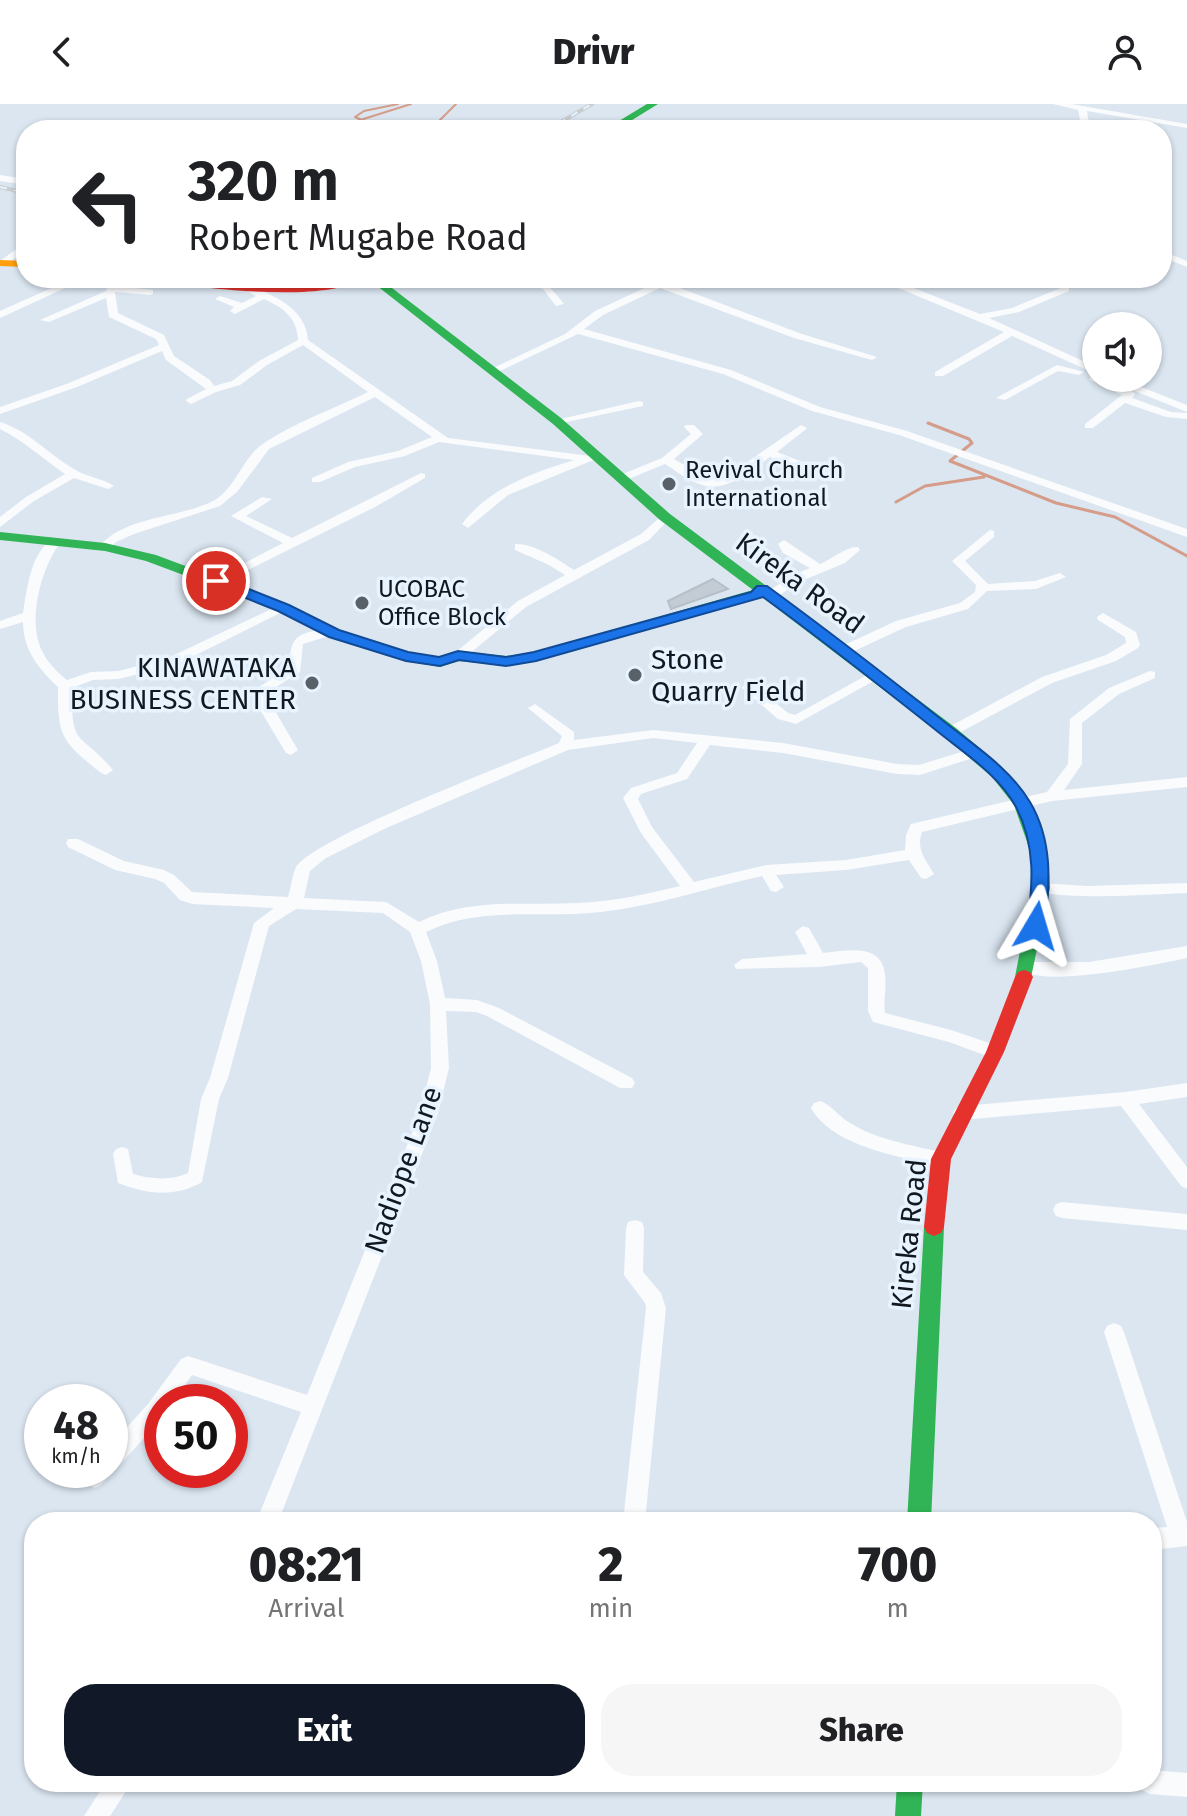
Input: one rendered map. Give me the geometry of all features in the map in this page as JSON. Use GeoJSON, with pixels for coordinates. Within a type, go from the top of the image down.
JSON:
{"type":"FeatureCollection","features":[{"type":"Feature","properties":{"kind":"main road"},"geometry":{"type":"LineString","coordinates":[[627,120],[653,104]]}},
{"type":"Feature","properties":{"kind":"main road"},"geometry":{"type":"LineString","coordinates":[[196,288],[255,292],[288,288]]}},
{"type":"Feature","properties":{"kind":"main road"},"geometry":{"type":"LineString","coordinates":[[375,288],[389,294]]}},
{"type":"Feature","properties":{"kind":"main road","name":"Kireka Road"},"geometry":{"type":"LineString","coordinates":[[383,288],[557,421],[595,459],[622,478],[665,517],[950,732],[998,773],[1022,803],[1040,856],[1041,888],[1028,968],[995,1052],[941,1159],[936,1193],[920,1512]]}},
{"type":"Feature","properties":{"kind":"main road"},"geometry":{"type":"LineString","coordinates":[[0,536],[105,547],[182,567],[284,608],[330,631],[406,656],[440,662],[458,656],[506,661],[536,656],[766,592]]}},
{"type":"Feature","properties":{"kind":"main road"},"geometry":{"type":"LineString","coordinates":[[908,1816],[909,1792]]}},
{"type":"Feature","properties":{"kind":"street"},"geometry":{"type":"LineString","coordinates":[[1057,104],[1151,120]]}},
{"type":"Feature","properties":{"kind":"street"},"geometry":{"type":"LineString","coordinates":[[1082,108],[1084,120]]}},
{"type":"Feature","properties":{"kind":"street"},"geometry":{"type":"LineString","coordinates":[[1146,108],[1167,120]]}},
{"type":"Feature","properties":{"kind":"street"},"geometry":{"type":"LineString","coordinates":[[1174,124],[1187,126]]}},
{"type":"Feature","properties":{"kind":"street"},"geometry":{"type":"LineString","coordinates":[[0,315],[60,288]]}},
{"type":"Feature","properties":{"kind":"street"},"geometry":{"type":"LineString","coordinates":[[45,320],[111,288]]}},
{"type":"Feature","properties":{"kind":"street"},"geometry":{"type":"LineString","coordinates":[[113,288],[113,315],[154,334],[165,346],[170,358],[206,382],[212,390]]}},
{"type":"Feature","properties":{"kind":"street"},"geometry":{"type":"LineString","coordinates":[[547,288],[559,304]]}},
{"type":"Feature","properties":{"kind":"street"},"geometry":{"type":"LineString","coordinates":[[492,371],[654,288]]}},
{"type":"Feature","properties":{"kind":"street"},"geometry":{"type":"LineString","coordinates":[[672,288],[798,336],[872,357]]}},
{"type":"Feature","properties":{"kind":"street"},"geometry":{"type":"LineString","coordinates":[[905,288],[979,317],[1082,368]]}},
{"type":"Feature","properties":{"kind":"street"},"geometry":{"type":"LineString","coordinates":[[979,317],[1015,310],[1066,289]]}},
{"type":"Feature","properties":{"kind":"street"},"geometry":{"type":"LineString","coordinates":[[220,299],[239,309],[255,292],[277,300],[292,312],[304,334],[303,341]]}},
{"type":"Feature","properties":{"kind":"street"},"geometry":{"type":"LineString","coordinates":[[587,324],[727,372],[816,409],[903,433],[1187,533]]}},
{"type":"Feature","properties":{"kind":"street"},"geometry":{"type":"LineString","coordinates":[[939,374],[1011,332]]}},
{"type":"Feature","properties":{"kind":"street"},"geometry":{"type":"LineString","coordinates":[[191,401],[212,390],[236,383],[263,363],[303,341]]}},
{"type":"Feature","properties":{"kind":"street"},"geometry":{"type":"LineString","coordinates":[[303,341],[439,438],[455,443],[595,459]]}},
{"type":"Feature","properties":{"kind":"street"},"geometry":{"type":"LineString","coordinates":[[0,411],[73,385],[165,346]]}},
{"type":"Feature","properties":{"kind":"street"},"geometry":{"type":"LineString","coordinates":[[1001,398],[1061,367],[1082,372]]}},
{"type":"Feature","properties":{"kind":"street"},"geometry":{"type":"LineString","coordinates":[[1089,426],[1125,399],[1129,392]]}},
{"type":"Feature","properties":{"kind":"street"},"geometry":{"type":"LineString","coordinates":[[1146,392],[1187,409]]}},
{"type":"Feature","properties":{"kind":"street"},"geometry":{"type":"LineString","coordinates":[[105,547],[112,539],[130,531],[216,504],[233,490],[265,447],[374,393]]}},
{"type":"Feature","properties":{"kind":"street"},"geometry":{"type":"LineString","coordinates":[[1163,399],[1187,395]]}},
{"type":"Feature","properties":{"kind":"street"},"geometry":{"type":"LineString","coordinates":[[1125,399],[1170,415],[1187,416]]}},
{"type":"Feature","properties":{"kind":"street"},"geometry":{"type":"LineString","coordinates":[[557,421],[639,404]]}},
{"type":"Feature","properties":{"kind":"street"},"geometry":{"type":"LineString","coordinates":[[0,425],[26,438],[73,474],[108,486]]}},
{"type":"Feature","properties":{"kind":"street"},"geometry":{"type":"LineString","coordinates":[[622,478],[666,460],[697,434],[690,427]]}},
{"type":"Feature","properties":{"kind":"street"},"geometry":{"type":"LineString","coordinates":[[666,460],[710,484],[770,453],[801,428]]}},
{"type":"Feature","properties":{"kind":"street"},"geometry":{"type":"LineString","coordinates":[[316,480],[352,464],[401,454],[439,438]]}},
{"type":"Feature","properties":{"kind":"street"},"geometry":{"type":"LineString","coordinates":[[770,453],[807,466]]}},
{"type":"Feature","properties":{"kind":"street"},"geometry":{"type":"LineString","coordinates":[[468,524],[479,510],[499,496],[595,459]]}},
{"type":"Feature","properties":{"kind":"street"},"geometry":{"type":"LineString","coordinates":[[0,523],[30,499],[73,474]]}},
{"type":"Feature","properties":{"kind":"street"},"geometry":{"type":"LineString","coordinates":[[216,581],[290,542],[358,513],[421,476]]}},
{"type":"Feature","properties":{"kind":"street"},"geometry":{"type":"LineString","coordinates":[[266,499],[237,516],[290,542]]}},
{"type":"Feature","properties":{"kind":"street"},"geometry":{"type":"LineString","coordinates":[[458,656],[522,604],[645,537],[665,517]]}},
{"type":"Feature","properties":{"kind":"street"},"geometry":{"type":"LineString","coordinates":[[982,588],[982,584],[958,561],[990,534]]}},
{"type":"Feature","properties":{"kind":"street"},"geometry":{"type":"LineString","coordinates":[[55,542],[41,556],[27,616],[29,634],[49,672],[65,686],[65,732],[70,740],[106,770]]}},
{"type":"Feature","properties":{"kind":"street"},"geometry":{"type":"LineString","coordinates":[[784,544],[787,550],[818,568]]}},
{"type":"Feature","properties":{"kind":"street"},"geometry":{"type":"LineString","coordinates":[[519,547],[573,575]]}},
{"type":"Feature","properties":{"kind":"street"},"geometry":{"type":"LineString","coordinates":[[766,592],[841,560],[854,550]]}},
{"type":"Feature","properties":{"kind":"street"},"geometry":{"type":"LineString","coordinates":[[845,650],[901,624],[964,606],[982,588],[1036,585],[1060,577]]}},
{"type":"Feature","properties":{"kind":"street"},"geometry":{"type":"LineString","coordinates":[[65,686],[91,676],[119,675],[173,661],[284,608]]}},
{"type":"Feature","properties":{"kind":"street"},"geometry":{"type":"LineString","coordinates":[[0,625],[27,616]]}},
{"type":"Feature","properties":{"kind":"street"},"geometry":{"type":"LineString","coordinates":[[950,732],[1047,680],[1111,658],[1133,645],[1131,635],[1103,617]]}},
{"type":"Feature","properties":{"kind":"street"},"geometry":{"type":"LineString","coordinates":[[291,750],[257,693],[295,669],[297,644],[301,639],[330,631]]}},
{"type":"Feature","properties":{"kind":"street"},"geometry":{"type":"LineString","coordinates":[[749,688],[783,716],[796,720],[876,674]]}},
{"type":"Feature","properties":{"kind":"street"},"geometry":{"type":"LineString","coordinates":[[1052,796],[1075,764],[1075,722],[1114,691],[1150,675]]}},
{"type":"Feature","properties":{"kind":"street"},"geometry":{"type":"LineString","coordinates":[[535,708],[569,735],[565,746]]}},
{"type":"Feature","properties":{"kind":"street"},"geometry":{"type":"LineString","coordinates":[[122,1154],[124,1178],[134,1183],[186,1185],[196,1177],[210,1099],[219,1078],[257,932],[273,914],[295,902],[303,869],[321,854],[379,825],[565,746],[653,734],[783,748],[897,769],[931,768],[974,753]]}},
{"type":"Feature","properties":{"kind":"street"},"geometry":{"type":"LineString","coordinates":[[690,888],[646,829],[630,798],[636,791],[682,776],[707,739]]}},
{"type":"Feature","properties":{"kind":"street"},"geometry":{"type":"LineString","coordinates":[[926,874],[912,854],[911,837],[921,825],[1052,796],[1187,782]]}},
{"type":"Feature","properties":{"kind":"street"},"geometry":{"type":"LineString","coordinates":[[73,843],[120,866],[159,874],[169,879],[185,896],[192,898],[386,908],[417,929],[462,910],[580,909],[649,898],[766,870],[846,865],[912,854]]}},
{"type":"Feature","properties":{"kind":"street"},"geometry":{"type":"LineString","coordinates":[[766,870],[776,887]]}},
{"type":"Feature","properties":{"kind":"street"},"geometry":{"type":"LineString","coordinates":[[1041,888],[1087,891],[1187,888]]}},
{"type":"Feature","properties":{"kind":"street","name":"Nadiope Lane"},"geometry":{"type":"LineString","coordinates":[[271,1512],[429,1113],[440,1068],[438,1004],[429,961],[417,929]]}},
{"type":"Feature","properties":{"kind":"street"},"geometry":{"type":"LineString","coordinates":[[803,932],[819,961]]}},
{"type":"Feature","properties":{"kind":"street"},"geometry":{"type":"LineString","coordinates":[[1028,968],[1067,972],[1092,970],[1187,952]]}},
{"type":"Feature","properties":{"kind":"street"},"geometry":{"type":"LineString","coordinates":[[742,965],[855,956],[871,959],[877,970],[875,1010],[879,1018],[951,1036],[995,1052]]}},
{"type":"Feature","properties":{"kind":"street"},"geometry":{"type":"LineString","coordinates":[[438,1004],[477,1006],[493,1012],[626,1083]]}},
{"type":"Feature","properties":{"kind":"street"},"geometry":{"type":"LineString","coordinates":[[962,1113],[1125,1099],[1187,1090]]}},
{"type":"Feature","properties":{"kind":"street"},"geometry":{"type":"LineString","coordinates":[[1125,1099],[1187,1181]]}},
{"type":"Feature","properties":{"kind":"street"},"geometry":{"type":"LineString","coordinates":[[820,1108],[828,1118],[858,1134],[941,1159]]}},
{"type":"Feature","properties":{"kind":"street"},"geometry":{"type":"LineString","coordinates":[[1062,1210],[1187,1222]]}},
{"type":"Feature","properties":{"kind":"street"},"geometry":{"type":"LineString","coordinates":[[635,1228],[633,1275],[654,1299],[656,1308],[635,1512]]}},
{"type":"Feature","properties":{"kind":"street"},"geometry":{"type":"LineString","coordinates":[[1114,1332],[1184,1536],[1162,1538]]}},
{"type":"Feature","properties":{"kind":"street"},"geometry":{"type":"LineString","coordinates":[[128,1441],[155,1411],[188,1365],[312,1406]]}},
{"type":"Feature","properties":{"kind":"street"},"geometry":{"type":"LineString","coordinates":[[1162,1783],[1187,1785]]}},
{"type":"Feature","properties":{"kind":"street"},"geometry":{"type":"LineString","coordinates":[[96,1816],[113,1792]]}},
{"type":"Feature","properties":{"kind":"building"},"geometry":{"type":"Polygon","coordinates":[[[713,579],[728,589],[671,609],[668,601],[713,579]]]}},
{"type":"Feature","properties":{"kind":"waterway"},"geometry":{"type":"LineString","coordinates":[[361,120],[355,117],[364,111],[398,104]]}},
{"type":"Feature","properties":{"kind":"waterway"},"geometry":{"type":"LineString","coordinates":[[361,120],[411,104]]}},
{"type":"Feature","properties":{"kind":"waterway"},"geometry":{"type":"LineString","coordinates":[[440,120],[456,104]]}},
{"type":"Feature","properties":{"kind":"waterway"},"geometry":{"type":"LineString","coordinates":[[928,423],[969,439],[972,443],[950,461],[1056,503],[1115,517],[1187,556]]}},
{"type":"Feature","properties":{"kind":"waterway"},"geometry":{"type":"LineString","coordinates":[[896,502],[925,486],[984,477]]}},
{"type":"Feature","properties":{"kind":"railway"},"geometry":{"type":"LineString","coordinates":[[564,120],[592,104]]}},
{"type":"Feature","properties":{"kind":"railway"},"geometry":{"type":"LineString","coordinates":[[0,187],[16,191]]}},
{"type":"Feature","properties":{"kind":"traffic: fast"},"geometry":{"type":"LineString","coordinates":[[626,120],[653,104]]}},
{"type":"Feature","properties":{"kind":"traffic: fast"},"geometry":{"type":"LineString","coordinates":[[385,288],[557,421],[665,517],[950,732],[998,773],[1022,803],[1040,856],[1041,888],[1024,977]]}},
{"type":"Feature","properties":{"kind":"traffic: fast"},"geometry":{"type":"LineString","coordinates":[[0,536],[105,547],[151,558],[284,608],[334,634],[406,656],[440,662],[458,656],[506,661],[536,656],[756,595],[762,589]]}},
{"type":"Feature","properties":{"kind":"traffic: fast"},"geometry":{"type":"LineString","coordinates":[[920,1512],[934,1227]]}},
{"type":"Feature","properties":{"kind":"traffic: fast"},"geometry":{"type":"LineString","coordinates":[[908,1816],[909,1792]]}},
{"type":"Feature","properties":{"kind":"traffic: slow"},"geometry":{"type":"LineString","coordinates":[[0,263],[16,264]]}},
{"type":"Feature","properties":{"kind":"traffic: jam"},"geometry":{"type":"LineString","coordinates":[[244,288],[296,288]]}},
{"type":"Feature","properties":{"kind":"traffic: jam"},"geometry":{"type":"LineString","coordinates":[[934,1227],[941,1159],[995,1052],[1024,977]]}},
{"type":"Feature","properties":{"kind":"place","name":"Revival Church International"},"geometry":{"type":"Point","coordinates":[669,484]}},
{"type":"Feature","properties":{"kind":"place","name":"UCOBAC Office Block"},"geometry":{"type":"Point","coordinates":[362,603]}},
{"type":"Feature","properties":{"kind":"place","name":"Stone Quarry Field"},"geometry":{"type":"Point","coordinates":[635,675]}},
{"type":"Feature","properties":{"kind":"place","name":"KINAWATAKA BUSINESS CENTER"},"geometry":{"type":"Point","coordinates":[312,683]}},
{"type":"Feature","properties":{"kind":"route"},"geometry":{"type":"LineString","coordinates":[[216,581],[284,608],[334,634],[406,656],[440,662],[458,656],[506,661],[581,646],[756,595],[762,589],[845,650],[998,773],[1022,803],[1034,831],[1040,856],[1041,888],[1036,926]]}}]}
